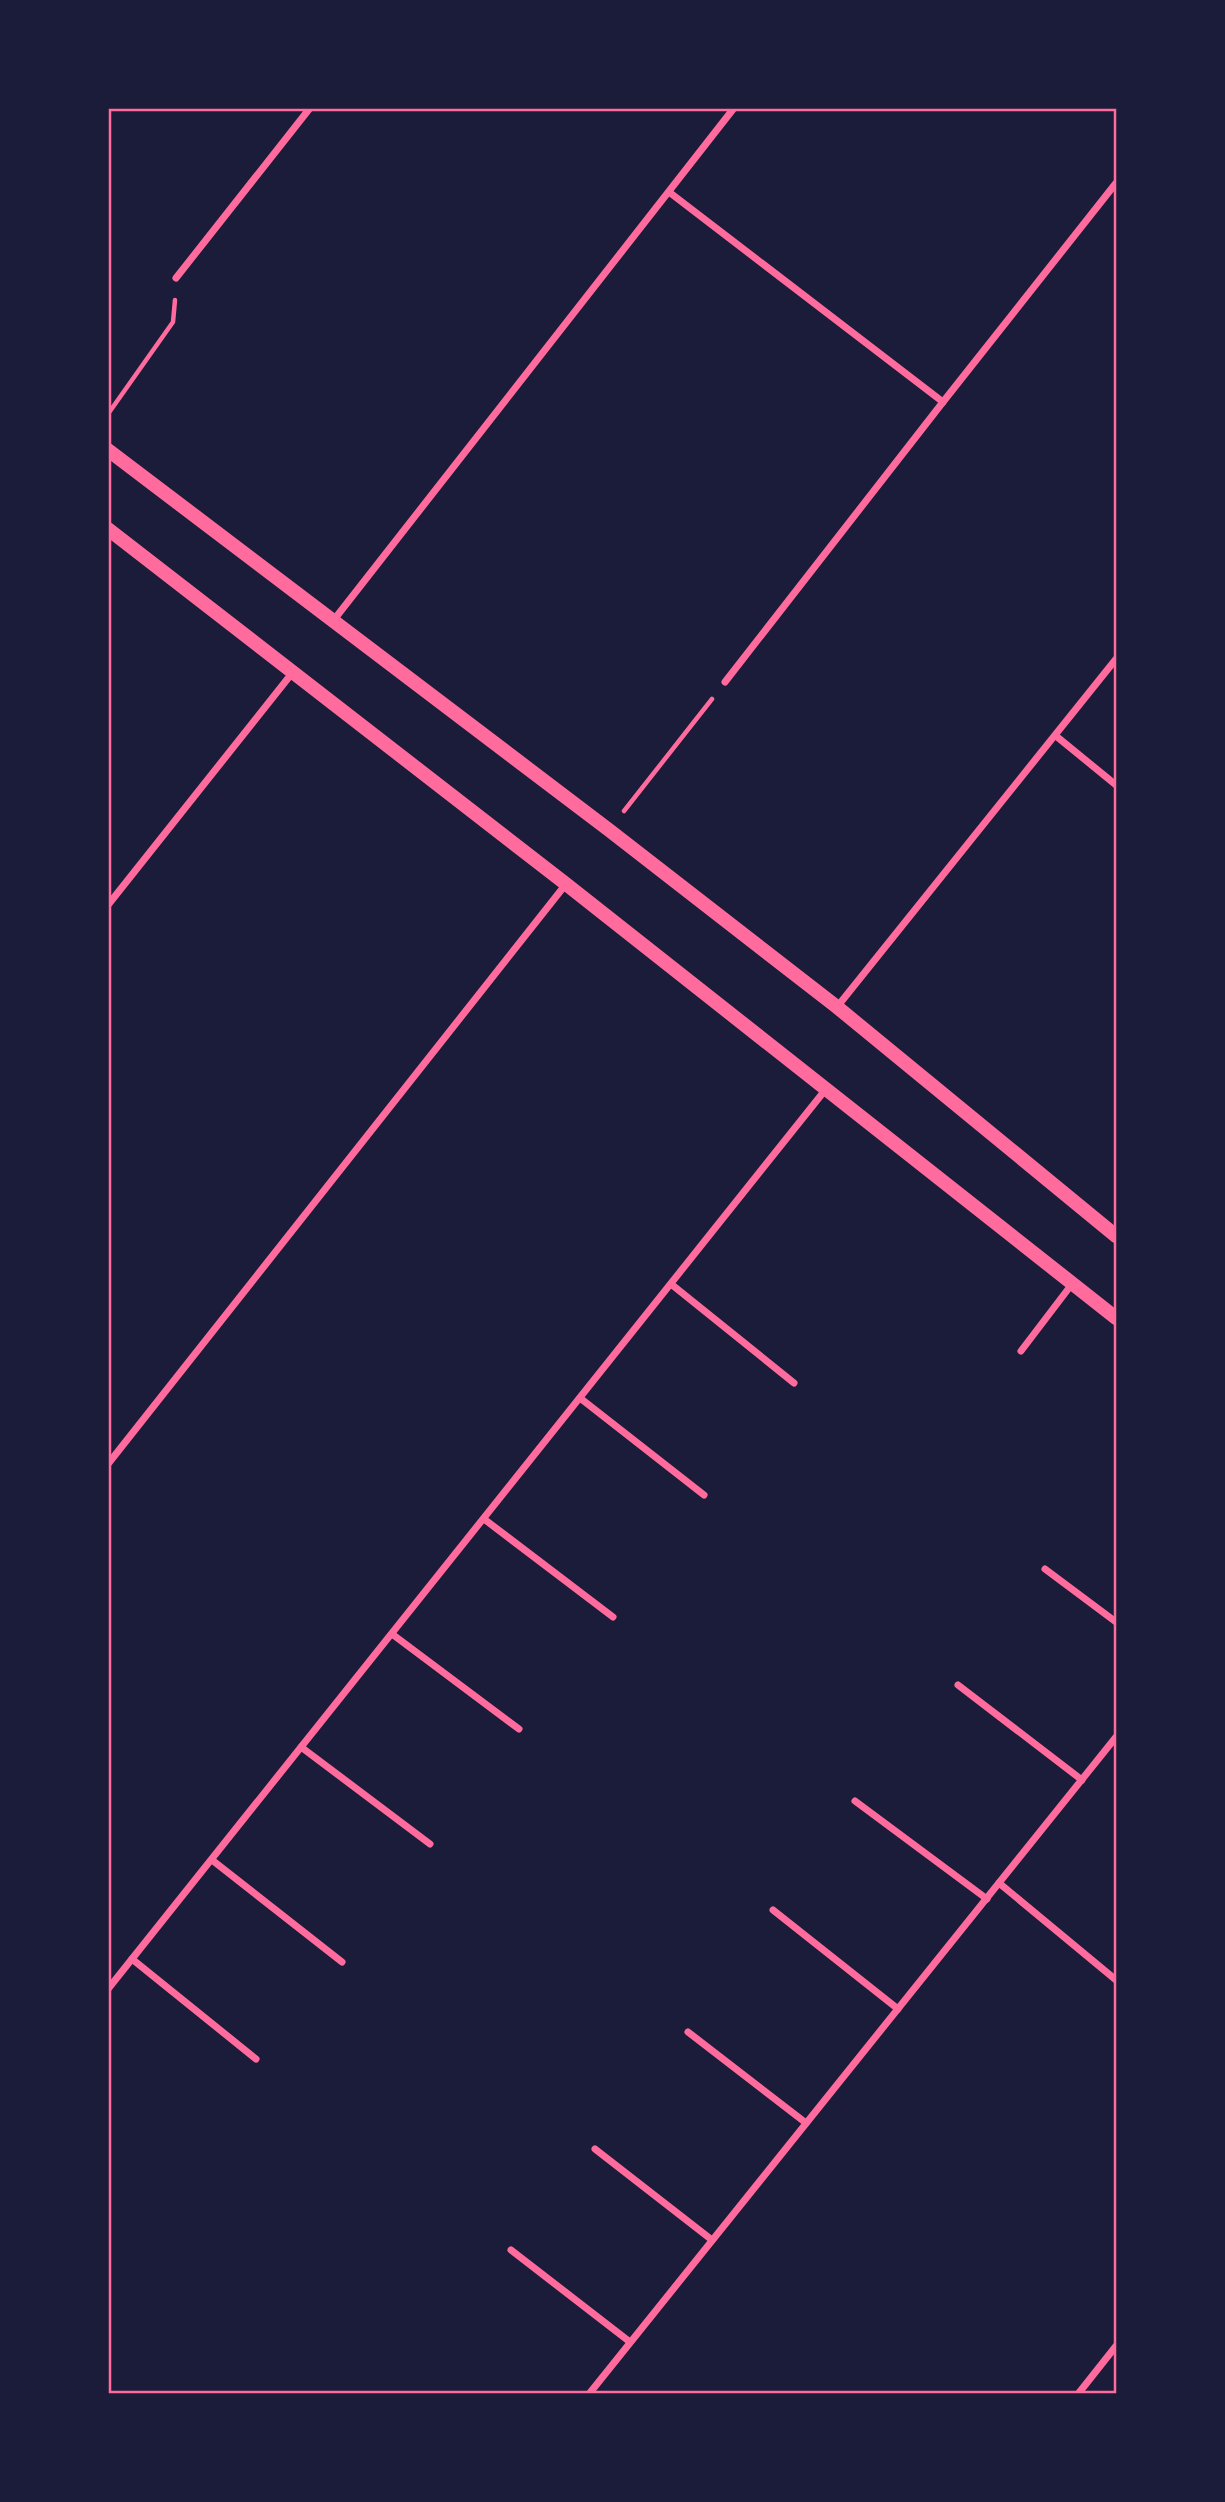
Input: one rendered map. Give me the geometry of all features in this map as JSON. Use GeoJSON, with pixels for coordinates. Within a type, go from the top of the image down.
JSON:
{"type":"FeatureCollection","features":[{"type":"Feature","properties":{"kind":"main road"},"geometry":{"type":"LineString","coordinates":[[108,450],[837,1007],[1116,1235]]}},
{"type":"Feature","properties":{"kind":"main road"},"geometry":{"type":"LineString","coordinates":[[108,529],[566,884],[1116,1318]]}},
{"type":"Feature","properties":{"kind":"street"},"geometry":{"type":"LineString","coordinates":[[176,278],[310,108]]}},
{"type":"Feature","properties":{"kind":"street"},"geometry":{"type":"LineString","coordinates":[[332,622],[734,108]]}},
{"type":"Feature","properties":{"kind":"street"},"geometry":{"type":"LineString","coordinates":[[726,682],[1116,183]]}},
{"type":"Feature","properties":{"kind":"street"},"geometry":{"type":"LineString","coordinates":[[668,192],[943,402]]}},
{"type":"Feature","properties":{"kind":"street"},"geometry":{"type":"LineString","coordinates":[[837,1007],[1116,659]]}},
{"type":"Feature","properties":{"kind":"street"},"geometry":{"type":"LineString","coordinates":[[108,905],[293,671]]}},
{"type":"Feature","properties":{"kind":"street"},"geometry":{"type":"LineString","coordinates":[[1056,736],[1116,785]]}},
{"type":"Feature","properties":{"kind":"street"},"geometry":{"type":"LineString","coordinates":[[108,1464],[566,884]]}},
{"type":"Feature","properties":{"kind":"street"},"geometry":{"type":"LineString","coordinates":[[108,1989],[826,1089]]}},
{"type":"Feature","properties":{"kind":"street"},"geometry":{"type":"LineString","coordinates":[[671,1284],[794,1383]]}},
{"type":"Feature","properties":{"kind":"street"},"geometry":{"type":"LineString","coordinates":[[1021,1351],[1073,1284]]}},
{"type":"Feature","properties":{"kind":"street"},"geometry":{"type":"LineString","coordinates":[[580,1398],[704,1495]]}},
{"type":"Feature","properties":{"kind":"street"},"geometry":{"type":"LineString","coordinates":[[484,1519],[613,1617]]}},
{"type":"Feature","properties":{"kind":"street"},"geometry":{"type":"LineString","coordinates":[[1045,1569],[1116,1622]]}},
{"type":"Feature","properties":{"kind":"street"},"geometry":{"type":"LineString","coordinates":[[392,1634],[519,1729]]}},
{"type":"Feature","properties":{"kind":"street"},"geometry":{"type":"LineString","coordinates":[[958,1685],[1082,1780]]}},
{"type":"Feature","properties":{"kind":"street"},"geometry":{"type":"LineString","coordinates":[[589,2393],[1116,1737]]}},
{"type":"Feature","properties":{"kind":"street"},"geometry":{"type":"LineString","coordinates":[[302,1747],[430,1844]]}},
{"type":"Feature","properties":{"kind":"street"},"geometry":{"type":"LineString","coordinates":[[855,1801],[987,1899]]}},
{"type":"Feature","properties":{"kind":"street"},"geometry":{"type":"LineString","coordinates":[[212,1860],[342,1962]]}},
{"type":"Feature","properties":{"kind":"street"},"geometry":{"type":"LineString","coordinates":[[999,1884],[1116,1980]]}},
{"type":"Feature","properties":{"kind":"street"},"geometry":{"type":"LineString","coordinates":[[773,1910],[898,2008]]}},
{"type":"Feature","properties":{"kind":"street"},"geometry":{"type":"LineString","coordinates":[[132,1959],[257,2059]]}},
{"type":"Feature","properties":{"kind":"street"},"geometry":{"type":"LineString","coordinates":[[688,2032],[806,2123]]}},
{"type":"Feature","properties":{"kind":"street"},"geometry":{"type":"LineString","coordinates":[[595,2149],[712,2240]]}},
{"type":"Feature","properties":{"kind":"street"},"geometry":{"type":"LineString","coordinates":[[511,2250],[630,2343]]}},
{"type":"Feature","properties":{"kind":"street"},"geometry":{"type":"LineString","coordinates":[[1078,2393],[1116,2346]]}},
{"type":"Feature","properties":{"kind":"path"},"geometry":{"type":"LineString","coordinates":[[108,414],[173,322],[176,278]]}},
{"type":"Feature","properties":{"kind":"path"},"geometry":{"type":"LineString","coordinates":[[608,830],[726,682]]}}]}
